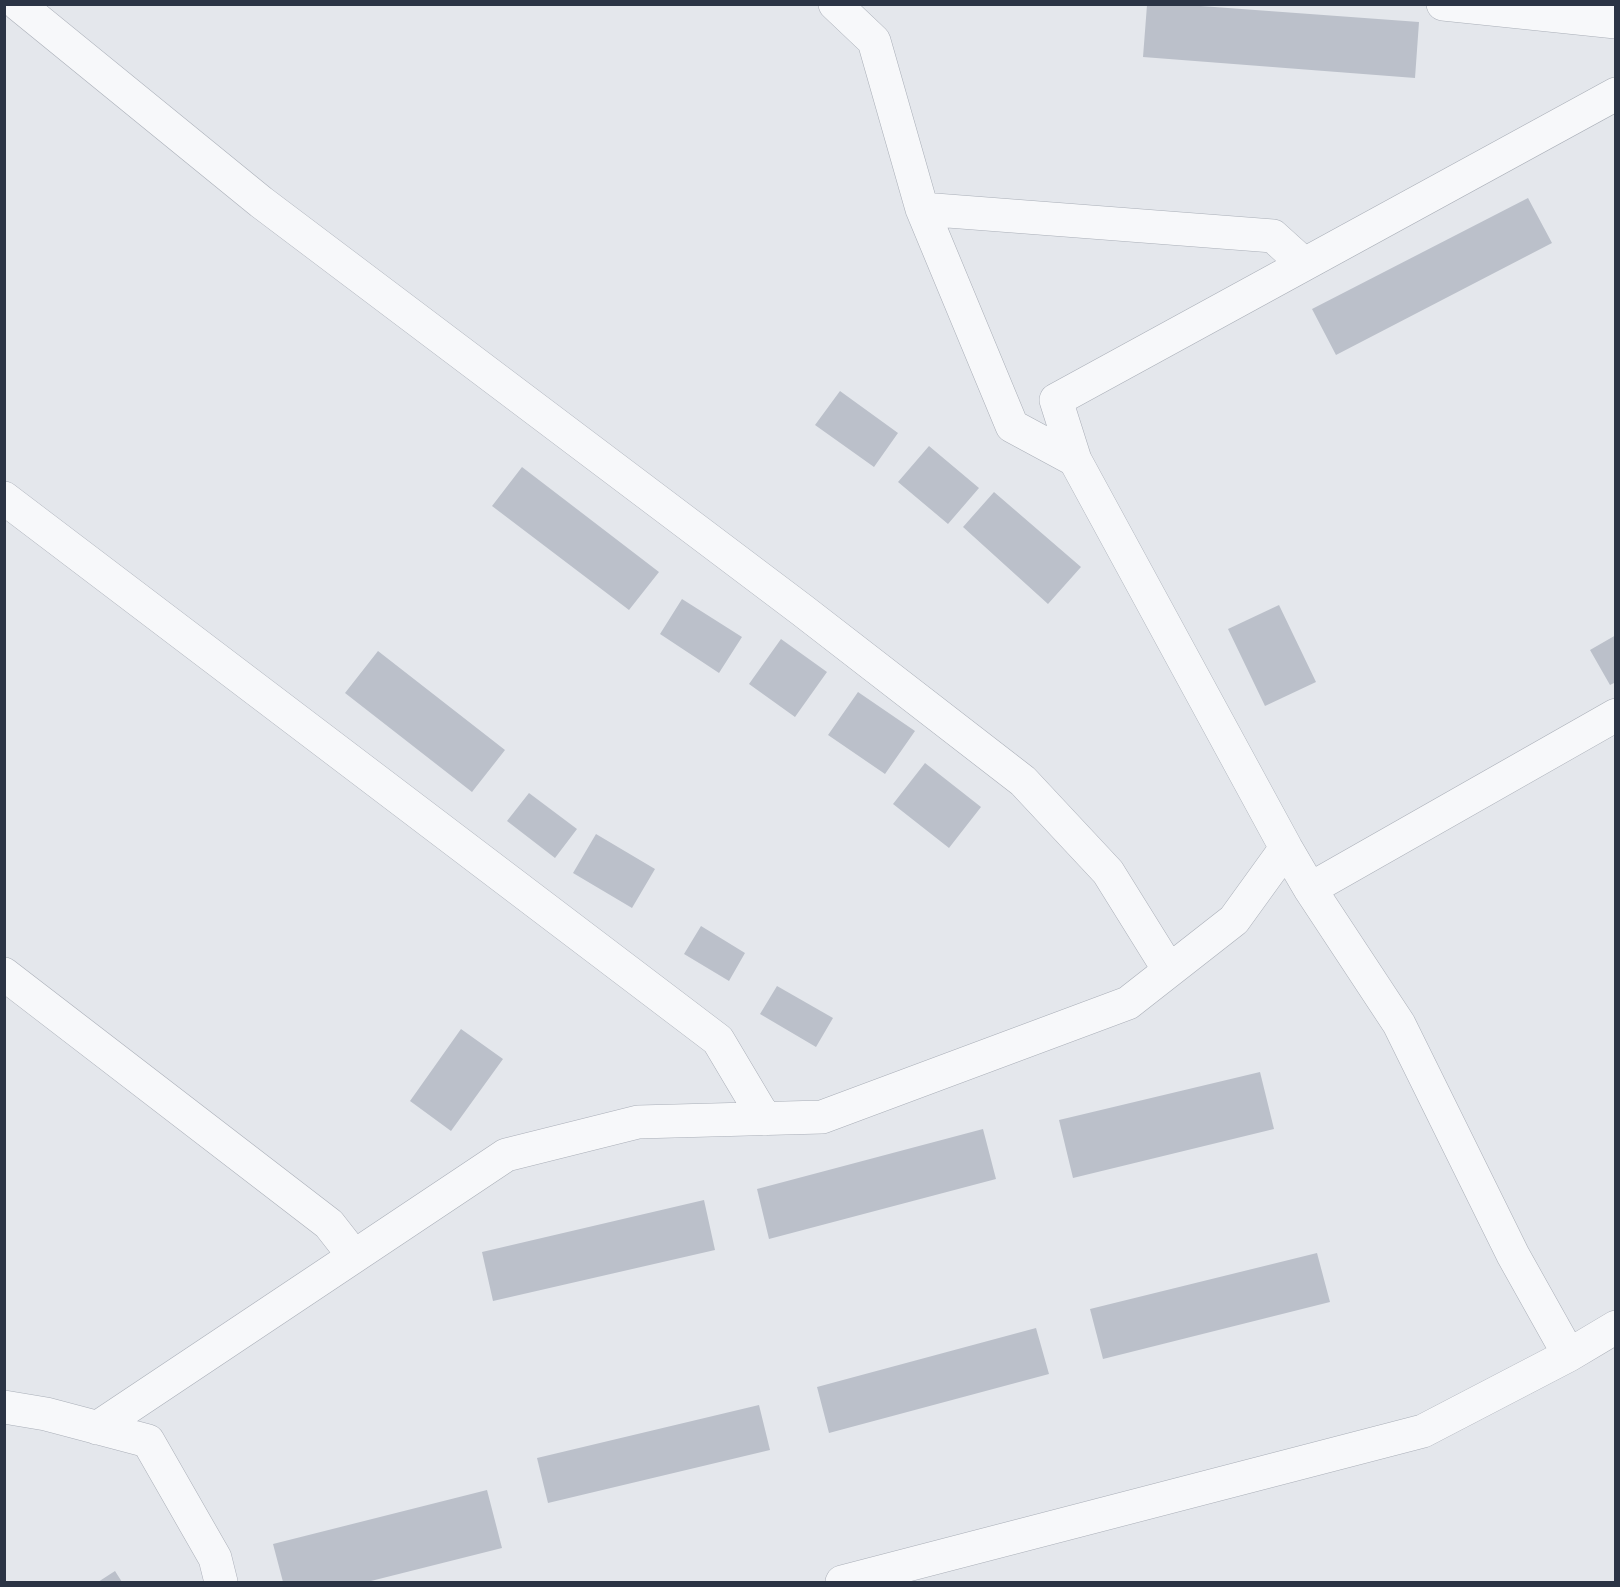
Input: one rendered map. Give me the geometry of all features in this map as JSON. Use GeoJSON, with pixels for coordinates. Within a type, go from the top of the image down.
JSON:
{"type":"FeatureCollection","features":[{"type":"Feature","properties":{"kind":"street"},"geometry":{"type":"LineString","coordinates":[[835,4],[874,41],[922,209],[1012,426],[1075,460]]}},
{"type":"Feature","properties":{"kind":"street"},"geometry":{"type":"LineString","coordinates":[[1443,4],[1616,22]]}},
{"type":"Feature","properties":{"kind":"street"},"geometry":{"type":"LineString","coordinates":[[37,10],[261,202],[802,610],[1023,782],[1108,872],[1169,970]]}},
{"type":"Feature","properties":{"kind":"street"},"geometry":{"type":"LineString","coordinates":[[1569,1355],[1513,1255],[1399,1024],[1310,889],[1286,848],[1075,460],[1056,400],[1616,94]]}},
{"type":"Feature","properties":{"kind":"street"},"geometry":{"type":"LineString","coordinates":[[922,209],[1274,236],[1304,264]]}},
{"type":"Feature","properties":{"kind":"street"},"geometry":{"type":"LineString","coordinates":[[4,498],[718,1040],[765,1119]]}},
{"type":"Feature","properties":{"kind":"street"},"geometry":{"type":"LineString","coordinates":[[1310,889],[1616,716]]}},
{"type":"Feature","properties":{"kind":"street"},"geometry":{"type":"LineString","coordinates":[[97,1428],[506,1155],[638,1122],[822,1117],[1128,1003],[1234,920],[1286,848]]}},
{"type":"Feature","properties":{"kind":"street"},"geometry":{"type":"LineString","coordinates":[[4,974],[329,1224],[354,1256]]}},
{"type":"Feature","properties":{"kind":"street"},"geometry":{"type":"LineString","coordinates":[[842,1582],[1423,1431],[1569,1355],[1616,1327]]}},
{"type":"Feature","properties":{"kind":"street"},"geometry":{"type":"LineString","coordinates":[[4,1407],[46,1414],[148,1441],[215,1558],[220,1582]]}},
{"type":"Feature","properties":{"kind":"building"},"geometry":{"type":"Polygon","coordinates":[[[1147,5],[1187,5],[1419,22],[1415,78],[1143,57],[1147,5]]]}},
{"type":"Feature","properties":{"kind":"building"},"geometry":{"type":"Polygon","coordinates":[[[1528,198],[1552,243],[1336,355],[1312,309],[1528,198]]]}},
{"type":"Feature","properties":{"kind":"building"},"geometry":{"type":"Polygon","coordinates":[[[840,391],[898,433],[874,467],[815,425],[840,391]]]}},
{"type":"Feature","properties":{"kind":"building"},"geometry":{"type":"Polygon","coordinates":[[[929,446],[979,488],[948,524],[898,482],[929,446]]]}},
{"type":"Feature","properties":{"kind":"building"},"geometry":{"type":"Polygon","coordinates":[[[522,467],[659,572],[629,610],[492,506],[522,467]]]}},
{"type":"Feature","properties":{"kind":"building"},"geometry":{"type":"Polygon","coordinates":[[[994,492],[1081,567],[1048,604],[963,527],[994,492]]]}},
{"type":"Feature","properties":{"kind":"building"},"geometry":{"type":"Polygon","coordinates":[[[682,599],[742,637],[719,673],[660,634],[682,599]]]}},
{"type":"Feature","properties":{"kind":"building"},"geometry":{"type":"Polygon","coordinates":[[[1279,605],[1316,682],[1265,706],[1228,629],[1279,605]]]}},
{"type":"Feature","properties":{"kind":"building"},"geometry":{"type":"Polygon","coordinates":[[[1616,635],[1616,682],[1610,685],[1590,650],[1616,635]]]}},
{"type":"Feature","properties":{"kind":"building"},"geometry":{"type":"Polygon","coordinates":[[[781,639],[827,672],[795,717],[749,684],[781,639]]]}},
{"type":"Feature","properties":{"kind":"building"},"geometry":{"type":"Polygon","coordinates":[[[378,651],[505,750],[472,792],[345,693],[378,651]]]}},
{"type":"Feature","properties":{"kind":"building"},"geometry":{"type":"Polygon","coordinates":[[[858,692],[915,731],[885,774],[828,735],[858,692]]]}},
{"type":"Feature","properties":{"kind":"building"},"geometry":{"type":"Polygon","coordinates":[[[925,763],[981,807],[949,848],[893,804],[925,763]]]}},
{"type":"Feature","properties":{"kind":"building"},"geometry":{"type":"Polygon","coordinates":[[[529,793],[577,829],[555,858],[507,821],[529,793]]]}},
{"type":"Feature","properties":{"kind":"building"},"geometry":{"type":"Polygon","coordinates":[[[596,834],[655,869],[632,908],[573,873],[596,834]]]}},
{"type":"Feature","properties":{"kind":"building"},"geometry":{"type":"Polygon","coordinates":[[[701,926],[745,953],[729,981],[684,954],[701,926]]]}},
{"type":"Feature","properties":{"kind":"building"},"geometry":{"type":"Polygon","coordinates":[[[777,986],[833,1018],[816,1047],[760,1014],[777,986]]]}},
{"type":"Feature","properties":{"kind":"building"},"geometry":{"type":"Polygon","coordinates":[[[461,1029],[503,1059],[451,1131],[410,1101],[461,1029]]]}},
{"type":"Feature","properties":{"kind":"building"},"geometry":{"type":"Polygon","coordinates":[[[1260,1072],[1274,1129],[1073,1178],[1059,1120],[1260,1072]]]}},
{"type":"Feature","properties":{"kind":"building"},"geometry":{"type":"Polygon","coordinates":[[[983,1129],[996,1179],[769,1239],[757,1189],[983,1129]]]}},
{"type":"Feature","properties":{"kind":"building"},"geometry":{"type":"Polygon","coordinates":[[[704,1200],[715,1250],[493,1301],[482,1252],[704,1200]]]}},
{"type":"Feature","properties":{"kind":"building"},"geometry":{"type":"Polygon","coordinates":[[[1317,1253],[1330,1302],[1103,1359],[1090,1309],[1317,1253]]]}},
{"type":"Feature","properties":{"kind":"building"},"geometry":{"type":"Polygon","coordinates":[[[1036,1328],[1049,1374],[829,1433],[817,1387],[1036,1328]]]}},
{"type":"Feature","properties":{"kind":"building"},"geometry":{"type":"Polygon","coordinates":[[[759,1405],[770,1450],[548,1503],[537,1458],[759,1405]]]}},
{"type":"Feature","properties":{"kind":"building"},"geometry":{"type":"Polygon","coordinates":[[[487,1490],[502,1548],[367,1582],[283,1582],[273,1544],[487,1490]]]}},
{"type":"Feature","properties":{"kind":"building"},"geometry":{"type":"Polygon","coordinates":[[[115,1571],[122,1582],[98,1582],[115,1571]]]}}]}
